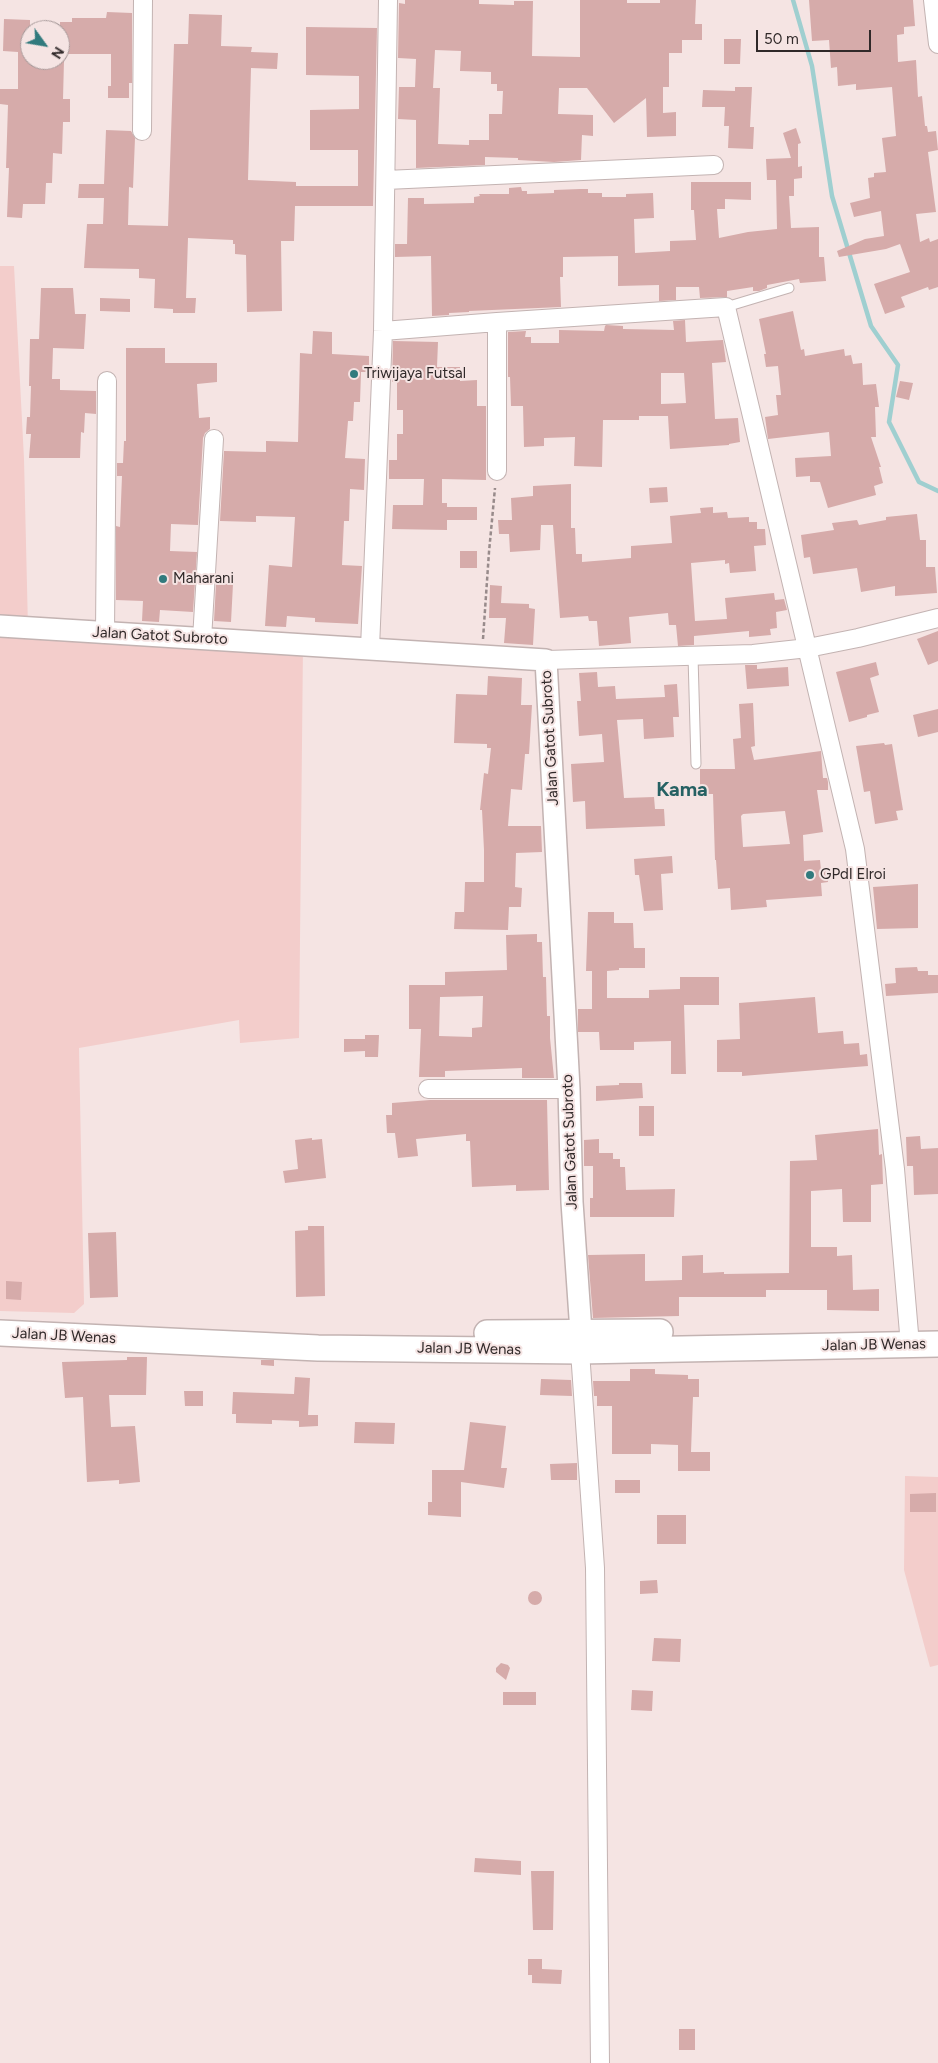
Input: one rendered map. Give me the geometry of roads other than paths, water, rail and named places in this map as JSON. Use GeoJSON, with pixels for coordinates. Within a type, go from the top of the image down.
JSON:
{"type":"FeatureCollection","features":[{"type":"Feature","properties":{"kind":"main road","name":"Jalan JB Wenas"},"geometry":{"type":"LineString","coordinates":[[0,1318],[180,1334]]}},
{"type":"Feature","properties":{"kind":"main road","name":"Jalan JB Wenas"},"geometry":{"type":"LineString","coordinates":[[910,1337],[938,1328]]}},
{"type":"Feature","properties":{"kind":"main road","name":"Jalan JB Wenas"},"geometry":{"type":"LineString","coordinates":[[0,1333],[329,1333],[580,1342],[910,1337],[938,1344]]}},
{"type":"Feature","properties":{"kind":"street"},"geometry":{"type":"LineString","coordinates":[[142,131],[143,0]]}},
{"type":"Feature","properties":{"kind":"street"},"geometry":{"type":"LineString","coordinates":[[370,648],[383,332],[388,0]]}},
{"type":"Feature","properties":{"kind":"street"},"geometry":{"type":"LineString","coordinates":[[933,0],[938,44]]}},
{"type":"Feature","properties":{"kind":"street"},"geometry":{"type":"LineString","coordinates":[[386,180],[714,165]]}},
{"type":"Feature","properties":{"kind":"street"},"geometry":{"type":"LineString","coordinates":[[383,332],[497,322],[726,307],[855,848],[895,1169],[910,1337]]}},
{"type":"Feature","properties":{"kind":"street"},"geometry":{"type":"LineString","coordinates":[[497,322],[497,471]]}},
{"type":"Feature","properties":{"kind":"street"},"geometry":{"type":"LineString","coordinates":[[105,634],[108,381]]}},
{"type":"Feature","properties":{"kind":"street"},"geometry":{"type":"LineString","coordinates":[[202,638],[214,439]]}},
{"type":"Feature","properties":{"kind":"street"},"geometry":{"type":"LineString","coordinates":[[546,660],[753,654],[808,648],[938,618]]}},
{"type":"Feature","properties":{"kind":"street","name":"Jalan Gatot Subroto"},"geometry":{"type":"LineString","coordinates":[[0,626],[546,660],[569,1089],[572,1202],[580,1342]]}},
{"type":"Feature","properties":{"kind":"street"},"geometry":{"type":"LineString","coordinates":[[428,1089],[569,1089]]}},
{"type":"Feature","properties":{"kind":"street"},"geometry":{"type":"LineString","coordinates":[[580,1342],[595,1568],[600,2063]]}},
{"type":"Feature","properties":{"kind":"lane"},"geometry":{"type":"LineString","coordinates":[[726,307],[789,288]]}},
{"type":"Feature","properties":{"kind":"lane"},"geometry":{"type":"LineString","coordinates":[[693,656],[696,764]]}},
{"type":"Feature","properties":{"kind":"waterway"},"geometry":{"type":"LineString","coordinates":[[793,0],[812,66],[832,196],[871,326],[898,365],[889,422],[919,482],[938,491]]}},
{"type":"Feature","properties":{"kind":"place","name":"Triwijaya Futsal"},"geometry":{"type":"Point","coordinates":[354,374]}},
{"type":"Feature","properties":{"kind":"place","name":"Maharani"},"geometry":{"type":"Point","coordinates":[163,579]}},
{"type":"Feature","properties":{"kind":"place","name":"GPdI Elroi"},"geometry":{"type":"Point","coordinates":[810,875]}},
{"type":"Feature","properties":{"kind":"district","name":"Kama"},"geometry":{"type":"Point","coordinates":[682,790]}}]}
